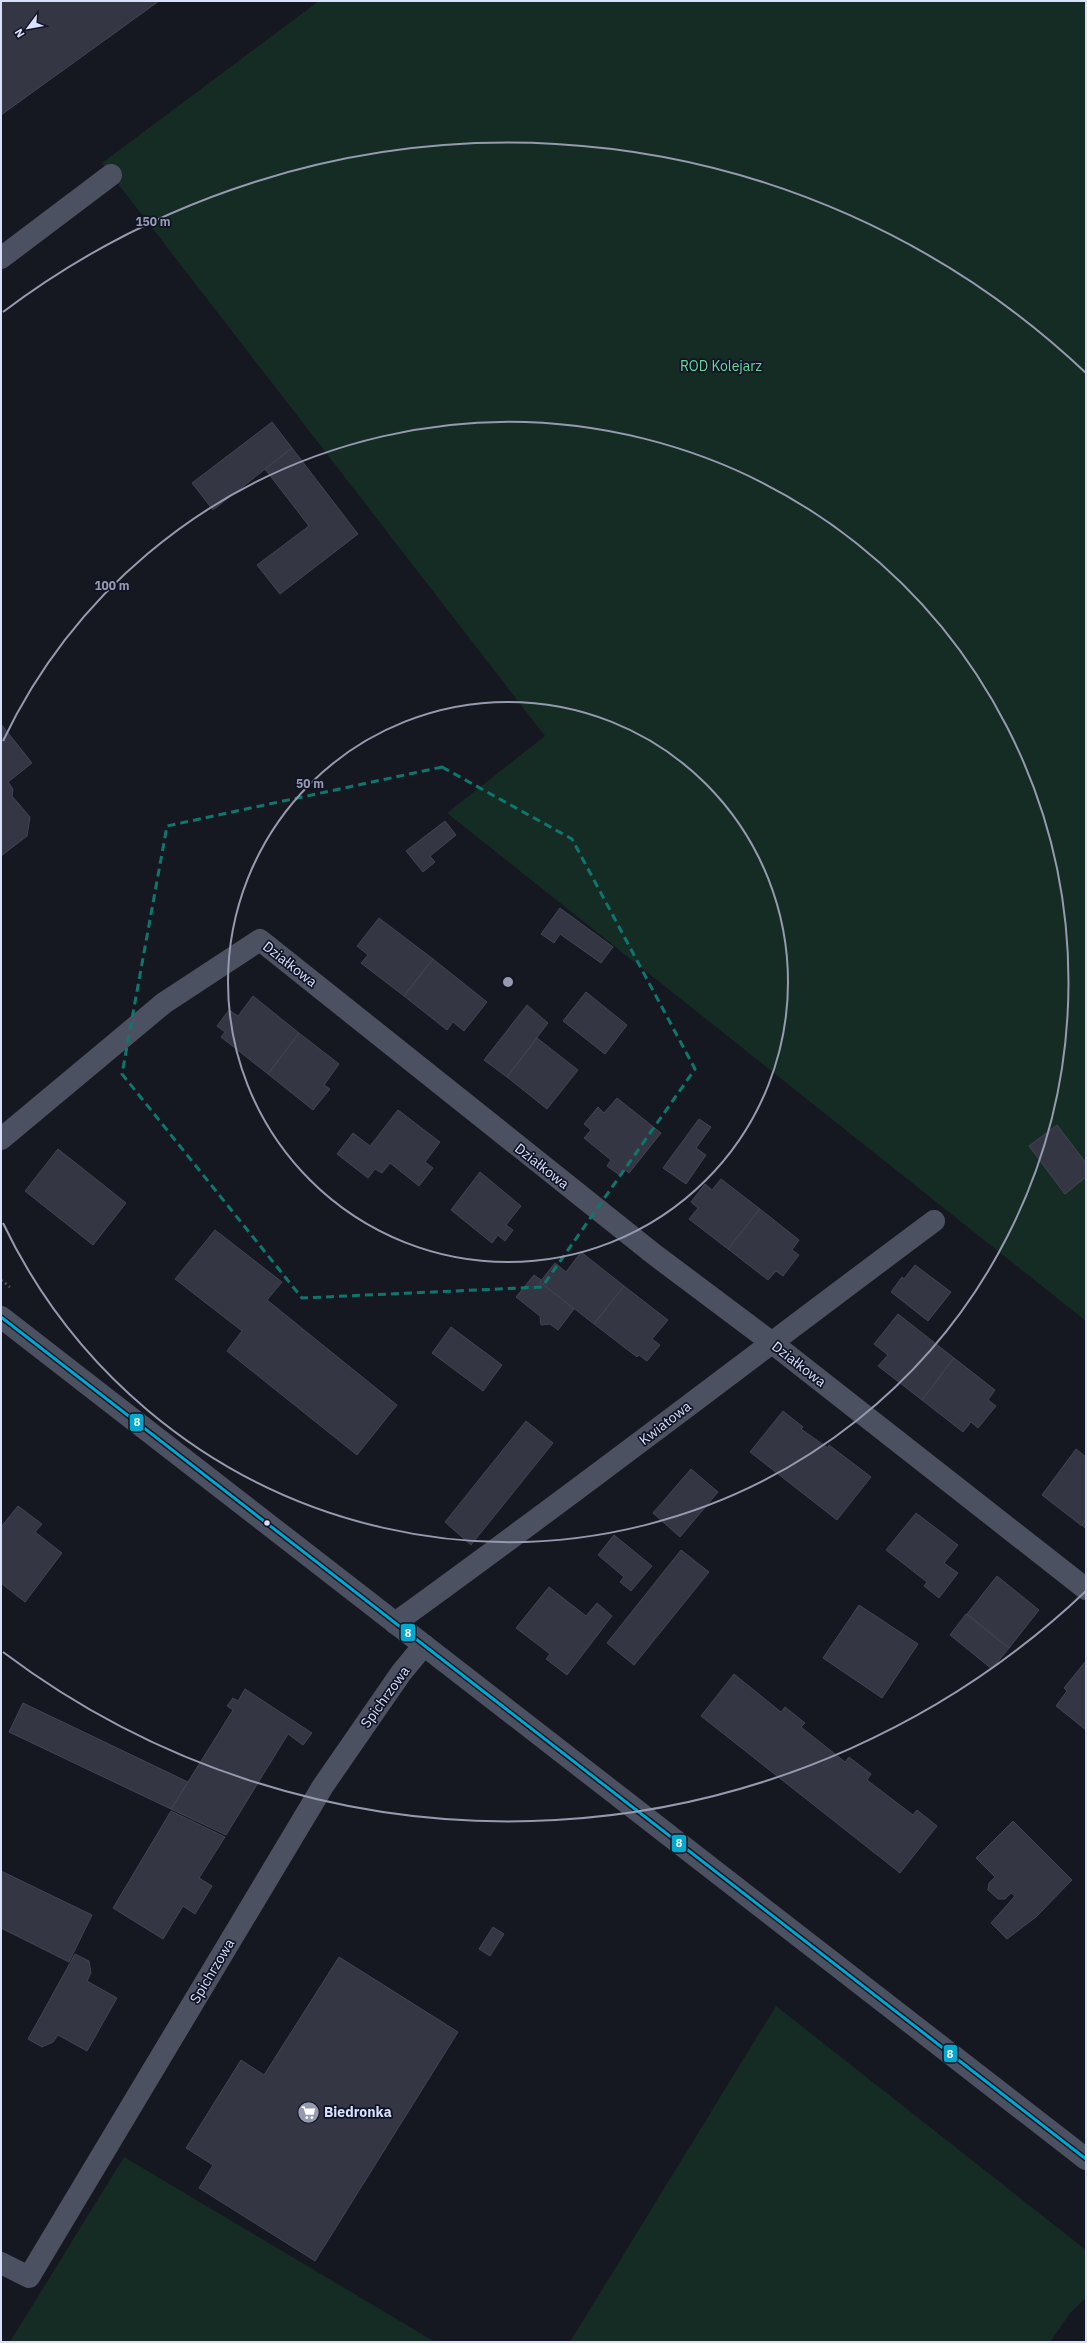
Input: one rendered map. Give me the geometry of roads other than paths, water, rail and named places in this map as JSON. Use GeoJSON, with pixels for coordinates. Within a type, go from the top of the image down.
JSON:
{"type":"FeatureCollection","features":[{"type":"Feature","properties":{"kind":"street"},"geometry":{"type":"LineString","coordinates":[[1,258],[112,175]]}},
{"type":"Feature","properties":{"kind":"street","name":"Działkowa"},"geometry":{"type":"LineString","coordinates":[[1,1139],[164,1003],[260,940],[631,1236],[771,1342],[1086,1589]]}},
{"type":"Feature","properties":{"kind":"street","name":"Kwiatowa"},"geometry":{"type":"LineString","coordinates":[[395,1623],[589,1482],[771,1342],[934,1221]]}},
{"type":"Feature","properties":{"kind":"street"},"geometry":{"type":"LineString","coordinates":[[1,1317],[1086,2160]]}},
{"type":"Feature","properties":{"kind":"street","name":"Spichrzowa"},"geometry":{"type":"LineString","coordinates":[[1,2263],[29,2277],[323,1786],[401,1674],[424,1646]]}},
{"type":"Feature","properties":{"kind":"place","name":"Biedronka"},"geometry":{"type":"Point","coordinates":[309,2112]}},
{"type":"Feature","properties":{"kind":"park label","name":"ROD Kolejarz"},"geometry":{"type":"Point","coordinates":[721,366]}}]}
